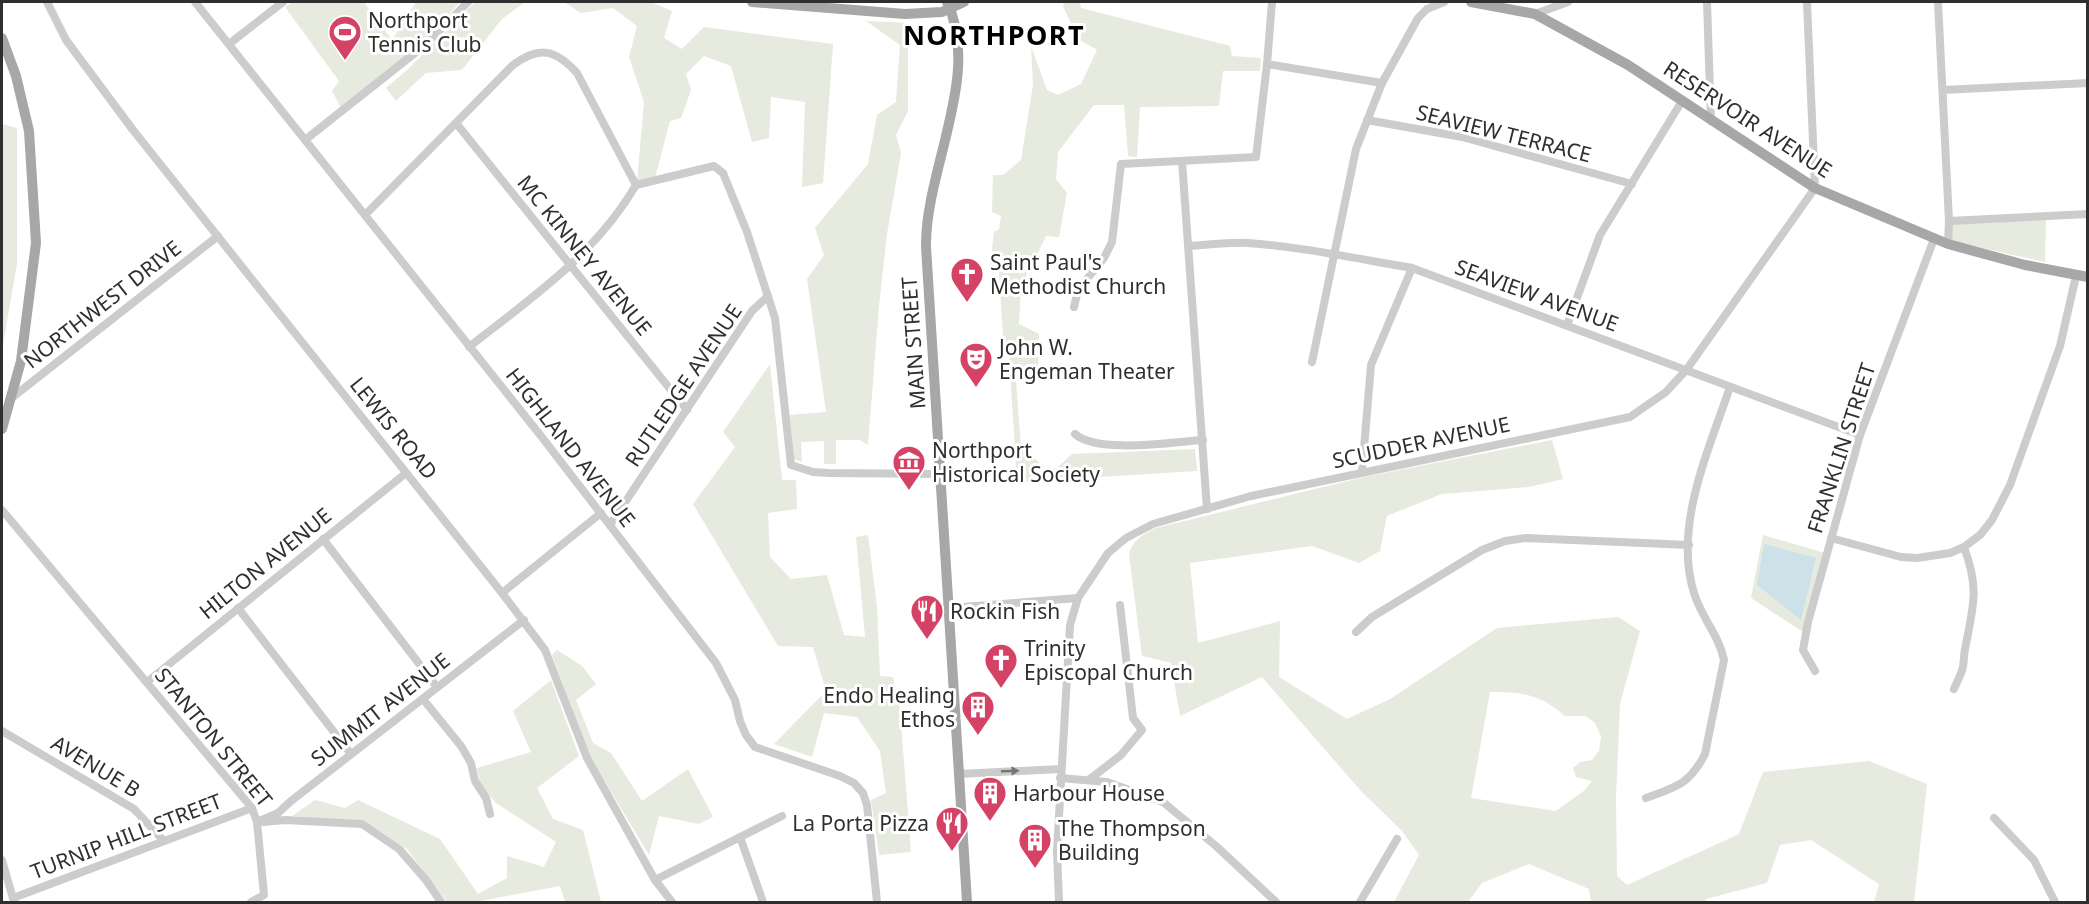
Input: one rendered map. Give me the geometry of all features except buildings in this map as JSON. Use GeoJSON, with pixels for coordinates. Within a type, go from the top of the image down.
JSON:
{"type":"FeatureCollection","features":[{"type":"Feature","properties":{"kind":"main road"},"geometry":{"type":"LineString","coordinates":[[752,2],[905,14],[942,12],[949,5],[964,2]]}},
{"type":"Feature","properties":{"kind":"main road","name":"RESERVOIR AVENUE"},"geometry":{"type":"LineString","coordinates":[[1471,2],[1535,14],[1628,64],[1815,188],[1948,244],[2025,265],[2088,278]]}},
{"type":"Feature","properties":{"kind":"main road","name":"MAIN STREET"},"geometry":{"type":"LineString","coordinates":[[949,5],[957,37],[956,87],[926,232],[967,903]]}},
{"type":"Feature","properties":{"kind":"main road"},"geometry":{"type":"LineString","coordinates":[[2,38],[16,76],[29,130],[36,243],[21,361],[2,429]]}},
{"type":"Feature","properties":{"kind":"street","name":"LEWIS ROAD"},"geometry":{"type":"LineString","coordinates":[[47,2],[66,40],[133,130],[524,620],[545,650],[587,758],[655,880],[672,903]]}},
{"type":"Feature","properties":{"kind":"street","name":"HIGHLAND AVENUE"},"geometry":{"type":"LineString","coordinates":[[195,2],[601,513],[716,663],[735,700],[746,735],[755,747],[840,776],[854,783],[863,794],[867,805],[877,903]]}},
{"type":"Feature","properties":{"kind":"street"},"geometry":{"type":"LineString","coordinates":[[229,44],[283,2]]}},
{"type":"Feature","properties":{"kind":"street"},"geometry":{"type":"LineString","coordinates":[[305,140],[425,45],[468,2]]}},
{"type":"Feature","properties":{"kind":"street"},"geometry":{"type":"LineString","coordinates":[[1074,307],[1078,290],[1104,258],[1112,242],[1121,164],[1256,157],[1268,64],[1272,2]]}},
{"type":"Feature","properties":{"kind":"street"},"geometry":{"type":"LineString","coordinates":[[1312,362],[1356,149],[1382,83],[1418,18],[1426,9],[1444,2]]}},
{"type":"Feature","properties":{"kind":"street"},"geometry":{"type":"LineString","coordinates":[[1535,14],[1568,2]]}},
{"type":"Feature","properties":{"kind":"street"},"geometry":{"type":"LineString","coordinates":[[1707,2],[1712,121]]}},
{"type":"Feature","properties":{"kind":"street"},"geometry":{"type":"LineString","coordinates":[[1808,2],[1815,188]]}},
{"type":"Feature","properties":{"kind":"street"},"geometry":{"type":"LineString","coordinates":[[1938,2],[1949,221],[1948,244]]}},
{"type":"Feature","properties":{"kind":"street"},"geometry":{"type":"LineString","coordinates":[[365,215],[513,65],[535,52],[550,52],[565,61],[577,73],[636,185]]}},
{"type":"Feature","properties":{"kind":"street"},"geometry":{"type":"LineString","coordinates":[[1268,64],[1382,83]]}},
{"type":"Feature","properties":{"kind":"street"},"geometry":{"type":"LineString","coordinates":[[1943,90],[2088,83]]}},
{"type":"Feature","properties":{"kind":"street"},"geometry":{"type":"LineString","coordinates":[[1567,325],[1600,235],[1682,101]]}},
{"type":"Feature","properties":{"kind":"street","name":"SEAVIEW TERRACE"},"geometry":{"type":"LineString","coordinates":[[1367,120],[1462,137],[1632,184]]}},
{"type":"Feature","properties":{"kind":"street","name":"MC KINNEY AVENUE"},"geometry":{"type":"LineString","coordinates":[[456,123],[687,410]]}},
{"type":"Feature","properties":{"kind":"street"},"geometry":{"type":"LineString","coordinates":[[1182,160],[1207,509]]}},
{"type":"Feature","properties":{"kind":"street"},"geometry":{"type":"LineString","coordinates":[[469,348],[570,266],[623,208],[636,185],[714,166],[723,173],[747,232],[775,318],[791,465],[813,472],[829,473],[941,474]]}},
{"type":"Feature","properties":{"kind":"street","name":"SCUDDER AVENUE"},"geometry":{"type":"LineString","coordinates":[[1059,903],[1057,851],[1060,773],[1070,626],[1078,598],[1101,562],[1118,543],[1153,524],[1251,496],[1630,417],[1666,392],[1687,369],[1815,188]]}},
{"type":"Feature","properties":{"kind":"street"},"geometry":{"type":"LineString","coordinates":[[1949,221],[2088,214]]}},
{"type":"Feature","properties":{"kind":"street","name":"NORTHWEST DRIVE"},"geometry":{"type":"LineString","coordinates":[[9,400],[218,236]]}},
{"type":"Feature","properties":{"kind":"street","name":"FRANKLIN STREET"},"geometry":{"type":"LineString","coordinates":[[1815,671],[1803,650],[1808,622],[1831,538],[1860,435],[1934,239]]}},
{"type":"Feature","properties":{"kind":"street","name":"SEAVIEW AVENUE"},"geometry":{"type":"LineString","coordinates":[[1188,246],[1246,243],[1334,254],[1412,268],[1860,435]]}},
{"type":"Feature","properties":{"kind":"street"},"geometry":{"type":"LineString","coordinates":[[1362,472],[1371,365],[1412,268]]}},
{"type":"Feature","properties":{"kind":"street"},"geometry":{"type":"LineString","coordinates":[[1831,538],[1901,557],[1936,556],[1964,548],[1980,535],[1992,520],[2010,485],[2060,346],[2076,276]]}},
{"type":"Feature","properties":{"kind":"street","name":"RUTLEDGE AVENUE"},"geometry":{"type":"LineString","coordinates":[[610,525],[752,311],[768,296]]}},
{"type":"Feature","properties":{"kind":"street"},"geometry":{"type":"LineString","coordinates":[[1646,798],[1687,781],[1698,768],[1704,754],[1724,660],[1716,635],[1694,594],[1689,572],[1689,545],[1690,517],[1698,481],[1730,387]]}},
{"type":"Feature","properties":{"kind":"street"},"geometry":{"type":"LineString","coordinates":[[1075,434],[1087,441],[1127,446],[1203,440]]}},
{"type":"Feature","properties":{"kind":"street","name":"HILTON AVENUE"},"geometry":{"type":"LineString","coordinates":[[147,682],[406,473]]}},
{"type":"Feature","properties":{"kind":"street","name":"STANTON STREET"},"geometry":{"type":"LineString","coordinates":[[2,510],[252,808],[257,822],[285,820],[362,824],[399,849],[426,880],[441,903]]}},
{"type":"Feature","properties":{"kind":"street"},"geometry":{"type":"LineString","coordinates":[[502,593],[601,513]]}},
{"type":"Feature","properties":{"kind":"street"},"geometry":{"type":"LineString","coordinates":[[1356,632],[1372,617],[1472,556],[1505,541],[1526,538],[1689,545]]}},
{"type":"Feature","properties":{"kind":"street"},"geometry":{"type":"LineString","coordinates":[[322,540],[437,687]]}},
{"type":"Feature","properties":{"kind":"street"},"geometry":{"type":"LineString","coordinates":[[1954,689],[1963,669],[1965,645],[1974,609],[1975,591],[1972,570],[1964,548]]}},
{"type":"Feature","properties":{"kind":"street"},"geometry":{"type":"LineString","coordinates":[[949,608],[1078,598]]}},
{"type":"Feature","properties":{"kind":"street"},"geometry":{"type":"LineString","coordinates":[[1090,779],[1121,755],[1142,730],[1133,718],[1120,604]]}},
{"type":"Feature","properties":{"kind":"street"},"geometry":{"type":"LineString","coordinates":[[238,608],[351,754]]}},
{"type":"Feature","properties":{"kind":"street","name":"SUMMIT AVENUE"},"geometry":{"type":"LineString","coordinates":[[257,822],[278,813],[524,620]]}},
{"type":"Feature","properties":{"kind":"street"},"geometry":{"type":"LineString","coordinates":[[423,699],[471,763],[475,781],[486,798],[490,814]]}},
{"type":"Feature","properties":{"kind":"street","name":"AVENUE B"},"geometry":{"type":"LineString","coordinates":[[2,731],[134,809],[164,841]]}},
{"type":"Feature","properties":{"kind":"street"},"geometry":{"type":"LineString","coordinates":[[959,774],[1060,773],[1107,782],[1163,802],[1216,846],[1276,903]]}},
{"type":"Feature","properties":{"kind":"street","name":"TURNIP HILL STREET"},"geometry":{"type":"LineString","coordinates":[[13,900],[252,808]]}},
{"type":"Feature","properties":{"kind":"street"},"geometry":{"type":"LineString","coordinates":[[655,880],[782,816]]}},
{"type":"Feature","properties":{"kind":"street"},"geometry":{"type":"LineString","coordinates":[[1994,818],[2034,860],[2055,903]]}},
{"type":"Feature","properties":{"kind":"street"},"geometry":{"type":"LineString","coordinates":[[251,903],[264,895],[257,822]]}},
{"type":"Feature","properties":{"kind":"street"},"geometry":{"type":"LineString","coordinates":[[740,837],[763,903]]}},
{"type":"Feature","properties":{"kind":"street"},"geometry":{"type":"LineString","coordinates":[[1360,903],[1397,839]]}},
{"type":"Feature","properties":{"kind":"street"},"geometry":{"type":"LineString","coordinates":[[2,860],[13,900]]}},
{"type":"Feature","properties":{"kind":"shaded area"},"geometry":{"type":"Polygon","coordinates":[[[292,2],[364,2],[392,40],[416,2],[460,2],[422,43],[341,108],[332,91],[339,81],[285,7],[292,2]]]}},
{"type":"Feature","properties":{"kind":"shaded area"},"geometry":{"type":"Polygon","coordinates":[[[475,2],[525,2],[502,19],[462,70],[426,73],[396,101],[386,88],[475,2]]]}},
{"type":"Feature","properties":{"kind":"shaded area"},"geometry":{"type":"Polygon","coordinates":[[[564,2],[651,2],[672,11],[664,38],[682,49],[704,27],[833,44],[823,183],[802,187],[805,102],[771,97],[769,138],[752,142],[731,66],[704,56],[686,74],[691,90],[681,118],[670,121],[655,178],[637,181],[644,102],[629,57],[637,26],[613,8],[581,13],[564,2]]]}},
{"type":"Feature","properties":{"kind":"shaded area"},"geometry":{"type":"Polygon","coordinates":[[[1064,2],[1080,2],[1081,8],[1230,46],[1232,56],[1261,58],[1260,71],[1223,71],[1219,106],[1140,107],[1137,157],[1128,156],[1124,105],[1094,105],[1058,152],[1056,179],[1067,193],[1059,237],[1046,236],[1021,287],[1019,324],[1039,334],[1038,378],[1016,381],[1021,447],[1047,469],[1057,468],[1072,454],[1195,449],[1197,471],[1017,482],[1009,355],[1003,339],[999,272],[990,267],[994,232],[999,229],[1001,216],[992,212],[993,175],[1003,175],[1021,160],[1033,85],[1031,46],[1047,90],[1058,95],[1081,84],[1097,50],[1078,39],[1063,6],[1064,2]]]}},
{"type":"Feature","properties":{"kind":"shaded area"},"geometry":{"type":"Polygon","coordinates":[[[866,21],[908,23],[908,111],[896,135],[901,153],[887,234],[868,445],[860,440],[836,440],[836,464],[824,464],[824,441],[801,442],[802,462],[794,459],[790,415],[826,412],[807,279],[824,255],[815,228],[868,164],[877,115],[896,102],[900,45],[866,21]]]}},
{"type":"Feature","properties":{"kind":"shaded area"},"geometry":{"type":"Polygon","coordinates":[[[2,124],[17,128],[17,264],[2,350],[2,124]]]}},
{"type":"Feature","properties":{"kind":"shaded area"},"geometry":{"type":"Polygon","coordinates":[[[2046,219],[2045,262],[1951,241],[1951,224],[2046,219]]]}},
{"type":"Feature","properties":{"kind":"shaded area"},"geometry":{"type":"Polygon","coordinates":[[[770,364],[782,480],[796,480],[797,509],[768,513],[770,557],[791,579],[827,575],[844,635],[865,637],[856,537],[868,535],[877,607],[880,676],[893,677],[900,710],[911,852],[879,855],[871,800],[886,793],[880,751],[857,717],[824,713],[812,757],[774,744],[826,691],[813,647],[778,646],[693,504],[735,447],[723,432],[770,364]]]}},
{"type":"Feature","properties":{"kind":"shaded area"},"geometry":{"type":"Polygon","coordinates":[[[1552,440],[1563,479],[1529,487],[1442,494],[1387,516],[1380,551],[1359,563],[1312,546],[1190,563],[1198,643],[1280,621],[1279,677],[1347,719],[1390,699],[1497,628],[1618,617],[1640,631],[1620,704],[1616,797],[1617,876],[1627,885],[1739,834],[1763,772],[1869,761],[1927,784],[1914,902],[1874,902],[1879,884],[1811,840],[1780,845],[1767,883],[1706,899],[1706,902],[1591,902],[1589,889],[1529,864],[1482,883],[1468,902],[1394,902],[1419,855],[1402,831],[1360,790],[1262,677],[1180,716],[1171,663],[1142,656],[1129,554],[1139,538],[1156,528],[1364,477],[1552,440]],[[1490,692],[1471,798],[1556,811],[1585,790],[1592,781],[1576,777],[1573,768],[1580,762],[1592,760],[1599,751],[1601,736],[1595,723],[1586,716],[1565,716],[1547,703],[1530,696],[1490,692]]]}},
{"type":"Feature","properties":{"kind":"shaded area"},"geometry":{"type":"Polygon","coordinates":[[[1763,535],[1825,553],[1803,632],[1751,598],[1763,535]]]}},
{"type":"Feature","properties":{"kind":"shaded area"},"geometry":{"type":"Polygon","coordinates":[[[557,650],[582,666],[596,684],[576,700],[593,743],[611,753],[642,801],[688,769],[713,817],[699,824],[659,816],[649,855],[589,755],[552,655],[557,650]]]}},
{"type":"Feature","properties":{"kind":"shaded area"},"geometry":{"type":"Polygon","coordinates":[[[551,680],[579,756],[537,788],[553,819],[583,830],[601,902],[565,902],[560,886],[475,902],[447,902],[407,849],[367,823],[292,816],[315,800],[345,808],[358,800],[440,839],[478,894],[507,878],[507,856],[544,867],[556,842],[496,803],[481,786],[477,768],[531,752],[513,711],[551,680]]]}},
{"type":"Feature","properties":{"kind":"water"},"geometry":{"type":"Polygon","coordinates":[[[1764,544],[1816,558],[1801,620],[1757,585],[1764,544]]]}},
{"type":"Feature","properties":{"kind":"place","name":"Northport Tennis Club"},"geometry":{"type":"Point","coordinates":[345,61]}},
{"type":"Feature","properties":{"kind":"place","name":"Saint Paul's Methodist Church"},"geometry":{"type":"Point","coordinates":[967,303]}},
{"type":"Feature","properties":{"kind":"place","name":"John W. Engeman Theater"},"geometry":{"type":"Point","coordinates":[976,388]}},
{"type":"Feature","properties":{"kind":"place","name":"Northport Historical Society"},"geometry":{"type":"Point","coordinates":[909,491]}},
{"type":"Feature","properties":{"kind":"place","name":"Rockin Fish"},"geometry":{"type":"Point","coordinates":[927,640]}},
{"type":"Feature","properties":{"kind":"place","name":"Trinity Episcopal Church"},"geometry":{"type":"Point","coordinates":[1001,689]}},
{"type":"Feature","properties":{"kind":"place","name":"Endo Healing Ethos"},"geometry":{"type":"Point","coordinates":[978,736]}},
{"type":"Feature","properties":{"kind":"place","name":"Harbour House"},"geometry":{"type":"Point","coordinates":[990,822]}},
{"type":"Feature","properties":{"kind":"place","name":"La Porta Pizza"},"geometry":{"type":"Point","coordinates":[952,852]}},
{"type":"Feature","properties":{"kind":"place","name":"The Thompson Building"},"geometry":{"type":"Point","coordinates":[1035,869]}},
{"type":"Feature","properties":{"kind":"district","name":"NORTHPORT"},"geometry":{"type":"Point","coordinates":[994,34]}}]}
